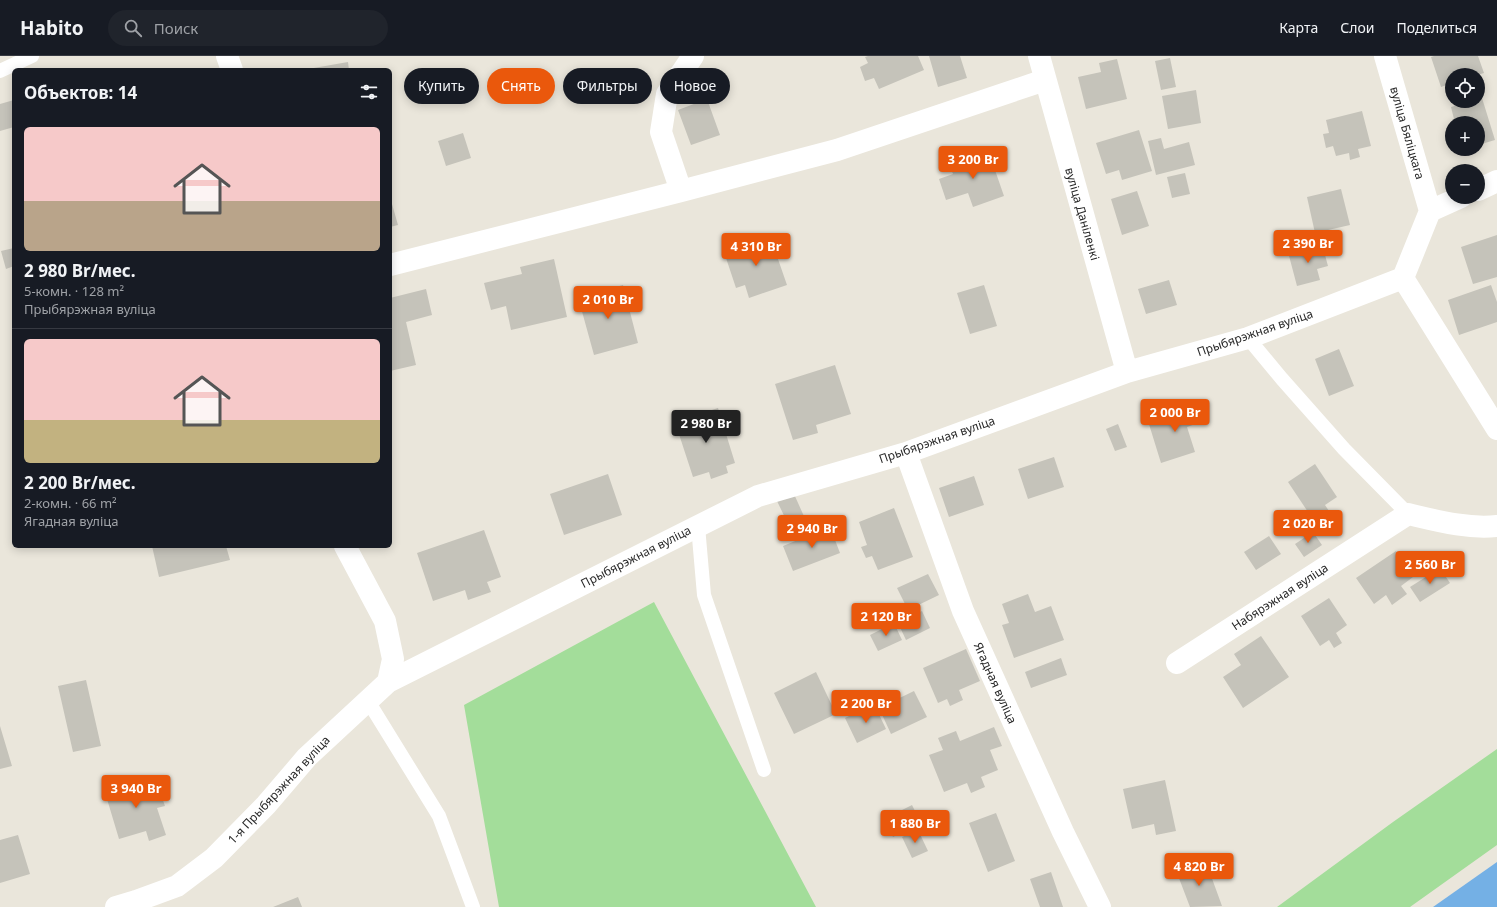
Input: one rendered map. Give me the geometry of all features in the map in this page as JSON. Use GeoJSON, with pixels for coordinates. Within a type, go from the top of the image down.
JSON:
{"type":"FeatureCollection","features":[{"type":"Feature","properties":{"kind":"street"},"geometry":{"type":"LineString","coordinates":[[226,56],[231,68]]}},
{"type":"Feature","properties":{"kind":"street"},"geometry":{"type":"LineString","coordinates":[[681,191],[661,132],[667,94],[693,56]]}},
{"type":"Feature","properties":{"kind":"street","name":"вуліца Даніленкі"},"geometry":{"type":"LineString","coordinates":[[1039,56],[1126,372]]}},
{"type":"Feature","properties":{"kind":"street","name":"вуліца Бяліцкага"},"geometry":{"type":"LineString","coordinates":[[1385,56],[1430,211]]}},
{"type":"Feature","properties":{"kind":"street"},"geometry":{"type":"LineString","coordinates":[[392,264],[837,150],[1045,80]]}},
{"type":"Feature","properties":{"kind":"street"},"geometry":{"type":"LineString","coordinates":[[1485,187],[1497,181]]}},
{"type":"Feature","properties":{"kind":"street"},"geometry":{"type":"LineString","coordinates":[[1446,204],[1430,211],[1403,278],[1497,430]]}},
{"type":"Feature","properties":{"kind":"street","name":"Прыбярэжная вуліца"},"geometry":{"type":"LineString","coordinates":[[388,682],[758,496],[906,453],[1126,372],[1248,338],[1403,278]]}},
{"type":"Feature","properties":{"kind":"street","name":"Ягадная вуліца"},"geometry":{"type":"LineString","coordinates":[[906,453],[963,611],[1060,825],[1100,907]]}},
{"type":"Feature","properties":{"kind":"street"},"geometry":{"type":"LineString","coordinates":[[1408,514],[1449,524],[1482,527],[1497,526]]}},
{"type":"Feature","properties":{"kind":"street","name":"Набярэжная вуліца"},"geometry":{"type":"LineString","coordinates":[[1177,663],[1408,514]]}},
{"type":"Feature","properties":{"kind":"street"},"geometry":{"type":"LineString","coordinates":[[346,548],[385,621],[393,659],[388,682]]}},
{"type":"Feature","properties":{"kind":"street","name":"1-я Прыбярэжная вуліца"},"geometry":{"type":"LineString","coordinates":[[116,907],[177,886],[214,858],[266,805],[307,757],[388,682]]}},
{"type":"Feature","properties":{"kind":"lane"},"geometry":{"type":"LineString","coordinates":[[0,71],[32,56]]}},
{"type":"Feature","properties":{"kind":"lane"},"geometry":{"type":"LineString","coordinates":[[1248,338],[1344,449],[1408,514]]}},
{"type":"Feature","properties":{"kind":"lane"},"geometry":{"type":"LineString","coordinates":[[698,526],[704,595],[764,770]]}},
{"type":"Feature","properties":{"kind":"lane"},"geometry":{"type":"LineString","coordinates":[[368,701],[439,816],[473,907]]}},
{"type":"Feature","properties":{"kind":"green space"},"geometry":{"type":"Polygon","coordinates":[[[654,602],[816,907],[499,907],[464,705],[654,602]]]}},
{"type":"Feature","properties":{"kind":"green space"},"geometry":{"type":"Polygon","coordinates":[[[1497,749],[1497,845],[1410,907],[1277,907],[1393,822],[1497,749]]]}},
{"type":"Feature","properties":{"kind":"water"},"geometry":{"type":"Polygon","coordinates":[[[1497,862],[1497,907],[1433,907],[1497,862]]]}},
{"type":"Feature","properties":{"kind":"building"},"geometry":{"type":"Polygon","coordinates":[[[918,56],[924,70],[879,89],[874,78],[865,81],[860,67],[868,63],[865,57],[918,56]]]}},
{"type":"Feature","properties":{"kind":"building"},"geometry":{"type":"Polygon","coordinates":[[[929,56],[960,56],[967,78],[938,87],[929,56]]]}},
{"type":"Feature","properties":{"kind":"building"},"geometry":{"type":"Polygon","coordinates":[[[1478,56],[1482,68],[1445,68],[1445,86],[1441,87],[1431,57],[1478,56]]]}},
{"type":"Feature","properties":{"kind":"building"},"geometry":{"type":"Polygon","coordinates":[[[1170,58],[1176,87],[1161,90],[1155,61],[1170,58]]]}},
{"type":"Feature","properties":{"kind":"building"},"geometry":{"type":"Polygon","coordinates":[[[1117,59],[1127,99],[1086,109],[1078,77],[1101,72],[1099,63],[1117,59]]]}},
{"type":"Feature","properties":{"kind":"building"},"geometry":{"type":"Polygon","coordinates":[[[348,62],[349,68],[314,68],[348,62]]]}},
{"type":"Feature","properties":{"kind":"building"},"geometry":{"type":"Polygon","coordinates":[[[1196,90],[1201,123],[1168,129],[1162,96],[1196,90]]]}},
{"type":"Feature","properties":{"kind":"building"},"geometry":{"type":"Polygon","coordinates":[[[12,101],[12,128],[0,131],[0,104],[12,101]]]}},
{"type":"Feature","properties":{"kind":"building"},"geometry":{"type":"Polygon","coordinates":[[[694,104],[709,104],[720,135],[691,145],[678,110],[694,104]]]}},
{"type":"Feature","properties":{"kind":"building"},"geometry":{"type":"Polygon","coordinates":[[[1451,108],[1485,108],[1495,140],[1485,143],[1485,116],[1453,116],[1451,108]]]}},
{"type":"Feature","properties":{"kind":"building"},"geometry":{"type":"Polygon","coordinates":[[[1362,111],[1371,146],[1358,149],[1360,157],[1350,160],[1349,153],[1336,156],[1333,146],[1326,148],[1323,134],[1329,133],[1326,120],[1362,111]]]}},
{"type":"Feature","properties":{"kind":"building"},"geometry":{"type":"Polygon","coordinates":[[[1139,130],[1152,171],[1122,180],[1119,170],[1106,174],[1096,143],[1139,130]]]}},
{"type":"Feature","properties":{"kind":"building"},"geometry":{"type":"Polygon","coordinates":[[[463,133],[471,158],[446,166],[438,141],[463,133]]]}},
{"type":"Feature","properties":{"kind":"building"},"geometry":{"type":"Polygon","coordinates":[[[1161,138],[1164,149],[1189,142],[1195,165],[1156,175],[1148,141],[1161,138]]]}},
{"type":"Feature","properties":{"kind":"building"},"geometry":{"type":"Polygon","coordinates":[[[988,150],[1004,196],[973,207],[968,193],[946,200],[939,179],[953,174],[949,164],[988,150]]]}},
{"type":"Feature","properties":{"kind":"building"},"geometry":{"type":"Polygon","coordinates":[[[1185,173],[1190,194],[1172,198],[1167,177],[1185,173]]]}},
{"type":"Feature","properties":{"kind":"building"},"geometry":{"type":"Polygon","coordinates":[[[1341,189],[1350,225],[1315,233],[1307,197],[1341,189]]]}},
{"type":"Feature","properties":{"kind":"building"},"geometry":{"type":"Polygon","coordinates":[[[1137,191],[1149,226],[1122,235],[1111,199],[1137,191]]]}},
{"type":"Feature","properties":{"kind":"building"},"geometry":{"type":"Polygon","coordinates":[[[392,204],[398,225],[392,226],[392,204]]]}},
{"type":"Feature","properties":{"kind":"building"},"geometry":{"type":"Polygon","coordinates":[[[1497,235],[1497,277],[1473,284],[1461,247],[1497,235]]]}},
{"type":"Feature","properties":{"kind":"building"},"geometry":{"type":"Polygon","coordinates":[[[770,236],[787,285],[749,298],[745,285],[736,288],[724,252],[770,236]]]}},
{"type":"Feature","properties":{"kind":"building"},"geometry":{"type":"Polygon","coordinates":[[[1322,244],[1328,266],[1317,269],[1320,280],[1297,286],[1288,252],[1322,244]]]}},
{"type":"Feature","properties":{"kind":"building"},"geometry":{"type":"Polygon","coordinates":[[[12,248],[12,267],[6,269],[1,251],[12,248]]]}},
{"type":"Feature","properties":{"kind":"building"},"geometry":{"type":"Polygon","coordinates":[[[554,259],[567,317],[511,330],[506,306],[491,310],[484,283],[522,274],[520,267],[554,259]]]}},
{"type":"Feature","properties":{"kind":"building"},"geometry":{"type":"Polygon","coordinates":[[[1169,280],[1177,305],[1146,314],[1138,289],[1169,280]]]}},
{"type":"Feature","properties":{"kind":"building"},"geometry":{"type":"Polygon","coordinates":[[[623,285],[638,343],[594,355],[578,297],[623,285]]]}},
{"type":"Feature","properties":{"kind":"building"},"geometry":{"type":"Polygon","coordinates":[[[984,285],[997,326],[970,334],[957,293],[984,285]]]}},
{"type":"Feature","properties":{"kind":"building"},"geometry":{"type":"Polygon","coordinates":[[[1491,285],[1497,302],[1497,322],[1459,335],[1448,300],[1491,285]]]}},
{"type":"Feature","properties":{"kind":"building"},"geometry":{"type":"Polygon","coordinates":[[[426,289],[432,315],[406,322],[416,365],[392,371],[392,298],[426,289]]]}},
{"type":"Feature","properties":{"kind":"building"},"geometry":{"type":"Polygon","coordinates":[[[1339,349],[1354,386],[1329,396],[1315,359],[1339,349]]]}},
{"type":"Feature","properties":{"kind":"building"},"geometry":{"type":"Polygon","coordinates":[[[835,365],[851,414],[816,425],[818,433],[793,440],[775,384],[835,365]]]}},
{"type":"Feature","properties":{"kind":"building"},"geometry":{"type":"Polygon","coordinates":[[[1199,405],[1204,421],[1187,427],[1195,452],[1161,463],[1148,421],[1199,405]]]}},
{"type":"Feature","properties":{"kind":"building"},"geometry":{"type":"Polygon","coordinates":[[[718,408],[735,463],[726,466],[728,473],[711,479],[709,472],[693,477],[675,422],[718,408]]]}},
{"type":"Feature","properties":{"kind":"building"},"geometry":{"type":"Polygon","coordinates":[[[1118,424],[1127,447],[1115,451],[1106,429],[1118,424]]]}},
{"type":"Feature","properties":{"kind":"building"},"geometry":{"type":"Polygon","coordinates":[[[1054,457],[1064,487],[1028,499],[1018,469],[1054,457]]]}},
{"type":"Feature","properties":{"kind":"building"},"geometry":{"type":"Polygon","coordinates":[[[1315,464],[1337,497],[1325,505],[1331,514],[1316,524],[1288,482],[1315,464]]]}},
{"type":"Feature","properties":{"kind":"building"},"geometry":{"type":"Polygon","coordinates":[[[608,474],[622,515],[564,535],[550,494],[608,474]]]}},
{"type":"Feature","properties":{"kind":"building"},"geometry":{"type":"Polygon","coordinates":[[[974,476],[984,505],[949,517],[939,488],[974,476]]]}},
{"type":"Feature","properties":{"kind":"building"},"geometry":{"type":"Polygon","coordinates":[[[794,494],[807,523],[791,530],[777,501],[794,494]]]}},
{"type":"Feature","properties":{"kind":"building"},"geometry":{"type":"Polygon","coordinates":[[[894,508],[913,557],[878,570],[872,556],[866,558],[861,547],[867,545],[859,522],[894,508]]]}},
{"type":"Feature","properties":{"kind":"building"},"geometry":{"type":"Polygon","coordinates":[[[830,527],[840,553],[793,571],[783,546],[830,527]]]}},
{"type":"Feature","properties":{"kind":"building"},"geometry":{"type":"Polygon","coordinates":[[[484,530],[501,577],[487,582],[491,592],[468,600],[465,590],[433,601],[417,553],[484,530]]]}},
{"type":"Feature","properties":{"kind":"building"},"geometry":{"type":"Polygon","coordinates":[[[1313,532],[1322,545],[1304,557],[1295,544],[1313,532]]]}},
{"type":"Feature","properties":{"kind":"building"},"geometry":{"type":"Polygon","coordinates":[[[1269,536],[1281,554],[1256,570],[1244,552],[1269,536]]]}},
{"type":"Feature","properties":{"kind":"building"},"geometry":{"type":"Polygon","coordinates":[[[152,548],[227,548],[230,560],[159,577],[152,548]]]}},
{"type":"Feature","properties":{"kind":"building"},"geometry":{"type":"Polygon","coordinates":[[[1396,551],[1413,577],[1401,586],[1407,594],[1392,605],[1386,595],[1374,604],[1356,578],[1396,551]]]}},
{"type":"Feature","properties":{"kind":"building"},"geometry":{"type":"Polygon","coordinates":[[[1440,568],[1450,583],[1420,602],[1410,587],[1440,568]]]}},
{"type":"Feature","properties":{"kind":"building"},"geometry":{"type":"Polygon","coordinates":[[[928,574],[939,595],[908,610],[897,588],[928,574]]]}},
{"type":"Feature","properties":{"kind":"building"},"geometry":{"type":"Polygon","coordinates":[[[1028,594],[1035,612],[1051,606],[1064,640],[1014,658],[1002,625],[1009,623],[1002,604],[1028,594]]]}},
{"type":"Feature","properties":{"kind":"building"},"geometry":{"type":"Polygon","coordinates":[[[1329,598],[1347,625],[1336,633],[1342,643],[1334,648],[1329,640],[1320,646],[1301,616],[1329,598]]]}},
{"type":"Feature","properties":{"kind":"building"},"geometry":{"type":"Polygon","coordinates":[[[922,611],[930,628],[906,640],[898,623],[922,611]]]}},
{"type":"Feature","properties":{"kind":"building"},"geometry":{"type":"Polygon","coordinates":[[[894,623],[902,640],[878,651],[870,635],[894,623]]]}},
{"type":"Feature","properties":{"kind":"building"},"geometry":{"type":"Polygon","coordinates":[[[1261,636],[1289,677],[1243,708],[1223,677],[1241,665],[1234,654],[1261,636]]]}},
{"type":"Feature","properties":{"kind":"building"},"geometry":{"type":"Polygon","coordinates":[[[966,649],[980,681],[959,690],[963,700],[950,706],[947,699],[938,703],[923,668],[966,649]]]}},
{"type":"Feature","properties":{"kind":"building"},"geometry":{"type":"Polygon","coordinates":[[[1061,658],[1067,675],[1031,688],[1025,672],[1061,658]]]}},
{"type":"Feature","properties":{"kind":"building"},"geometry":{"type":"Polygon","coordinates":[[[816,672],[836,714],[794,734],[774,693],[816,672]]]}},
{"type":"Feature","properties":{"kind":"building"},"geometry":{"type":"Polygon","coordinates":[[[86,680],[101,746],[73,752],[58,686],[86,680]]]}},
{"type":"Feature","properties":{"kind":"building"},"geometry":{"type":"Polygon","coordinates":[[[914,691],[927,717],[891,734],[879,708],[914,691]]]}},
{"type":"Feature","properties":{"kind":"building"},"geometry":{"type":"Polygon","coordinates":[[[874,704],[886,729],[857,743],[845,718],[874,704]]]}},
{"type":"Feature","properties":{"kind":"building"},"geometry":{"type":"Polygon","coordinates":[[[0,726],[12,766],[0,769],[0,726]]]}},
{"type":"Feature","properties":{"kind":"building"},"geometry":{"type":"Polygon","coordinates":[[[994,727],[1002,746],[990,750],[998,770],[981,777],[985,787],[971,793],[967,783],[944,792],[929,755],[943,750],[938,738],[956,731],[960,741],[994,727]]]}},
{"type":"Feature","properties":{"kind":"building"},"geometry":{"type":"Polygon","coordinates":[[[147,776],[153,794],[160,792],[165,806],[157,808],[166,835],[149,841],[146,831],[119,839],[104,789],[147,776]]]}},
{"type":"Feature","properties":{"kind":"building"},"geometry":{"type":"Polygon","coordinates":[[[1165,780],[1176,831],[1156,835],[1154,824],[1132,829],[1123,789],[1165,780]]]}},
{"type":"Feature","properties":{"kind":"building"},"geometry":{"type":"Polygon","coordinates":[[[912,805],[921,823],[893,837],[884,819],[912,805]]]}},
{"type":"Feature","properties":{"kind":"building"},"geometry":{"type":"Polygon","coordinates":[[[996,813],[1015,861],[988,872],[969,823],[996,813]]]}},
{"type":"Feature","properties":{"kind":"building"},"geometry":{"type":"Polygon","coordinates":[[[918,830],[928,851],[912,858],[902,837],[918,830]]]}},
{"type":"Feature","properties":{"kind":"building"},"geometry":{"type":"Polygon","coordinates":[[[18,835],[30,874],[0,883],[0,840],[18,835]]]}},
{"type":"Feature","properties":{"kind":"building"},"geometry":{"type":"Polygon","coordinates":[[[1206,862],[1222,906],[1190,907],[1177,873],[1206,862]]]}},
{"type":"Feature","properties":{"kind":"building"},"geometry":{"type":"Polygon","coordinates":[[[1051,872],[1063,907],[1040,907],[1030,879],[1051,872]]]}},
{"type":"Feature","properties":{"kind":"building"},"geometry":{"type":"Polygon","coordinates":[[[298,897],[302,907],[273,907],[298,897]]]}}]}
